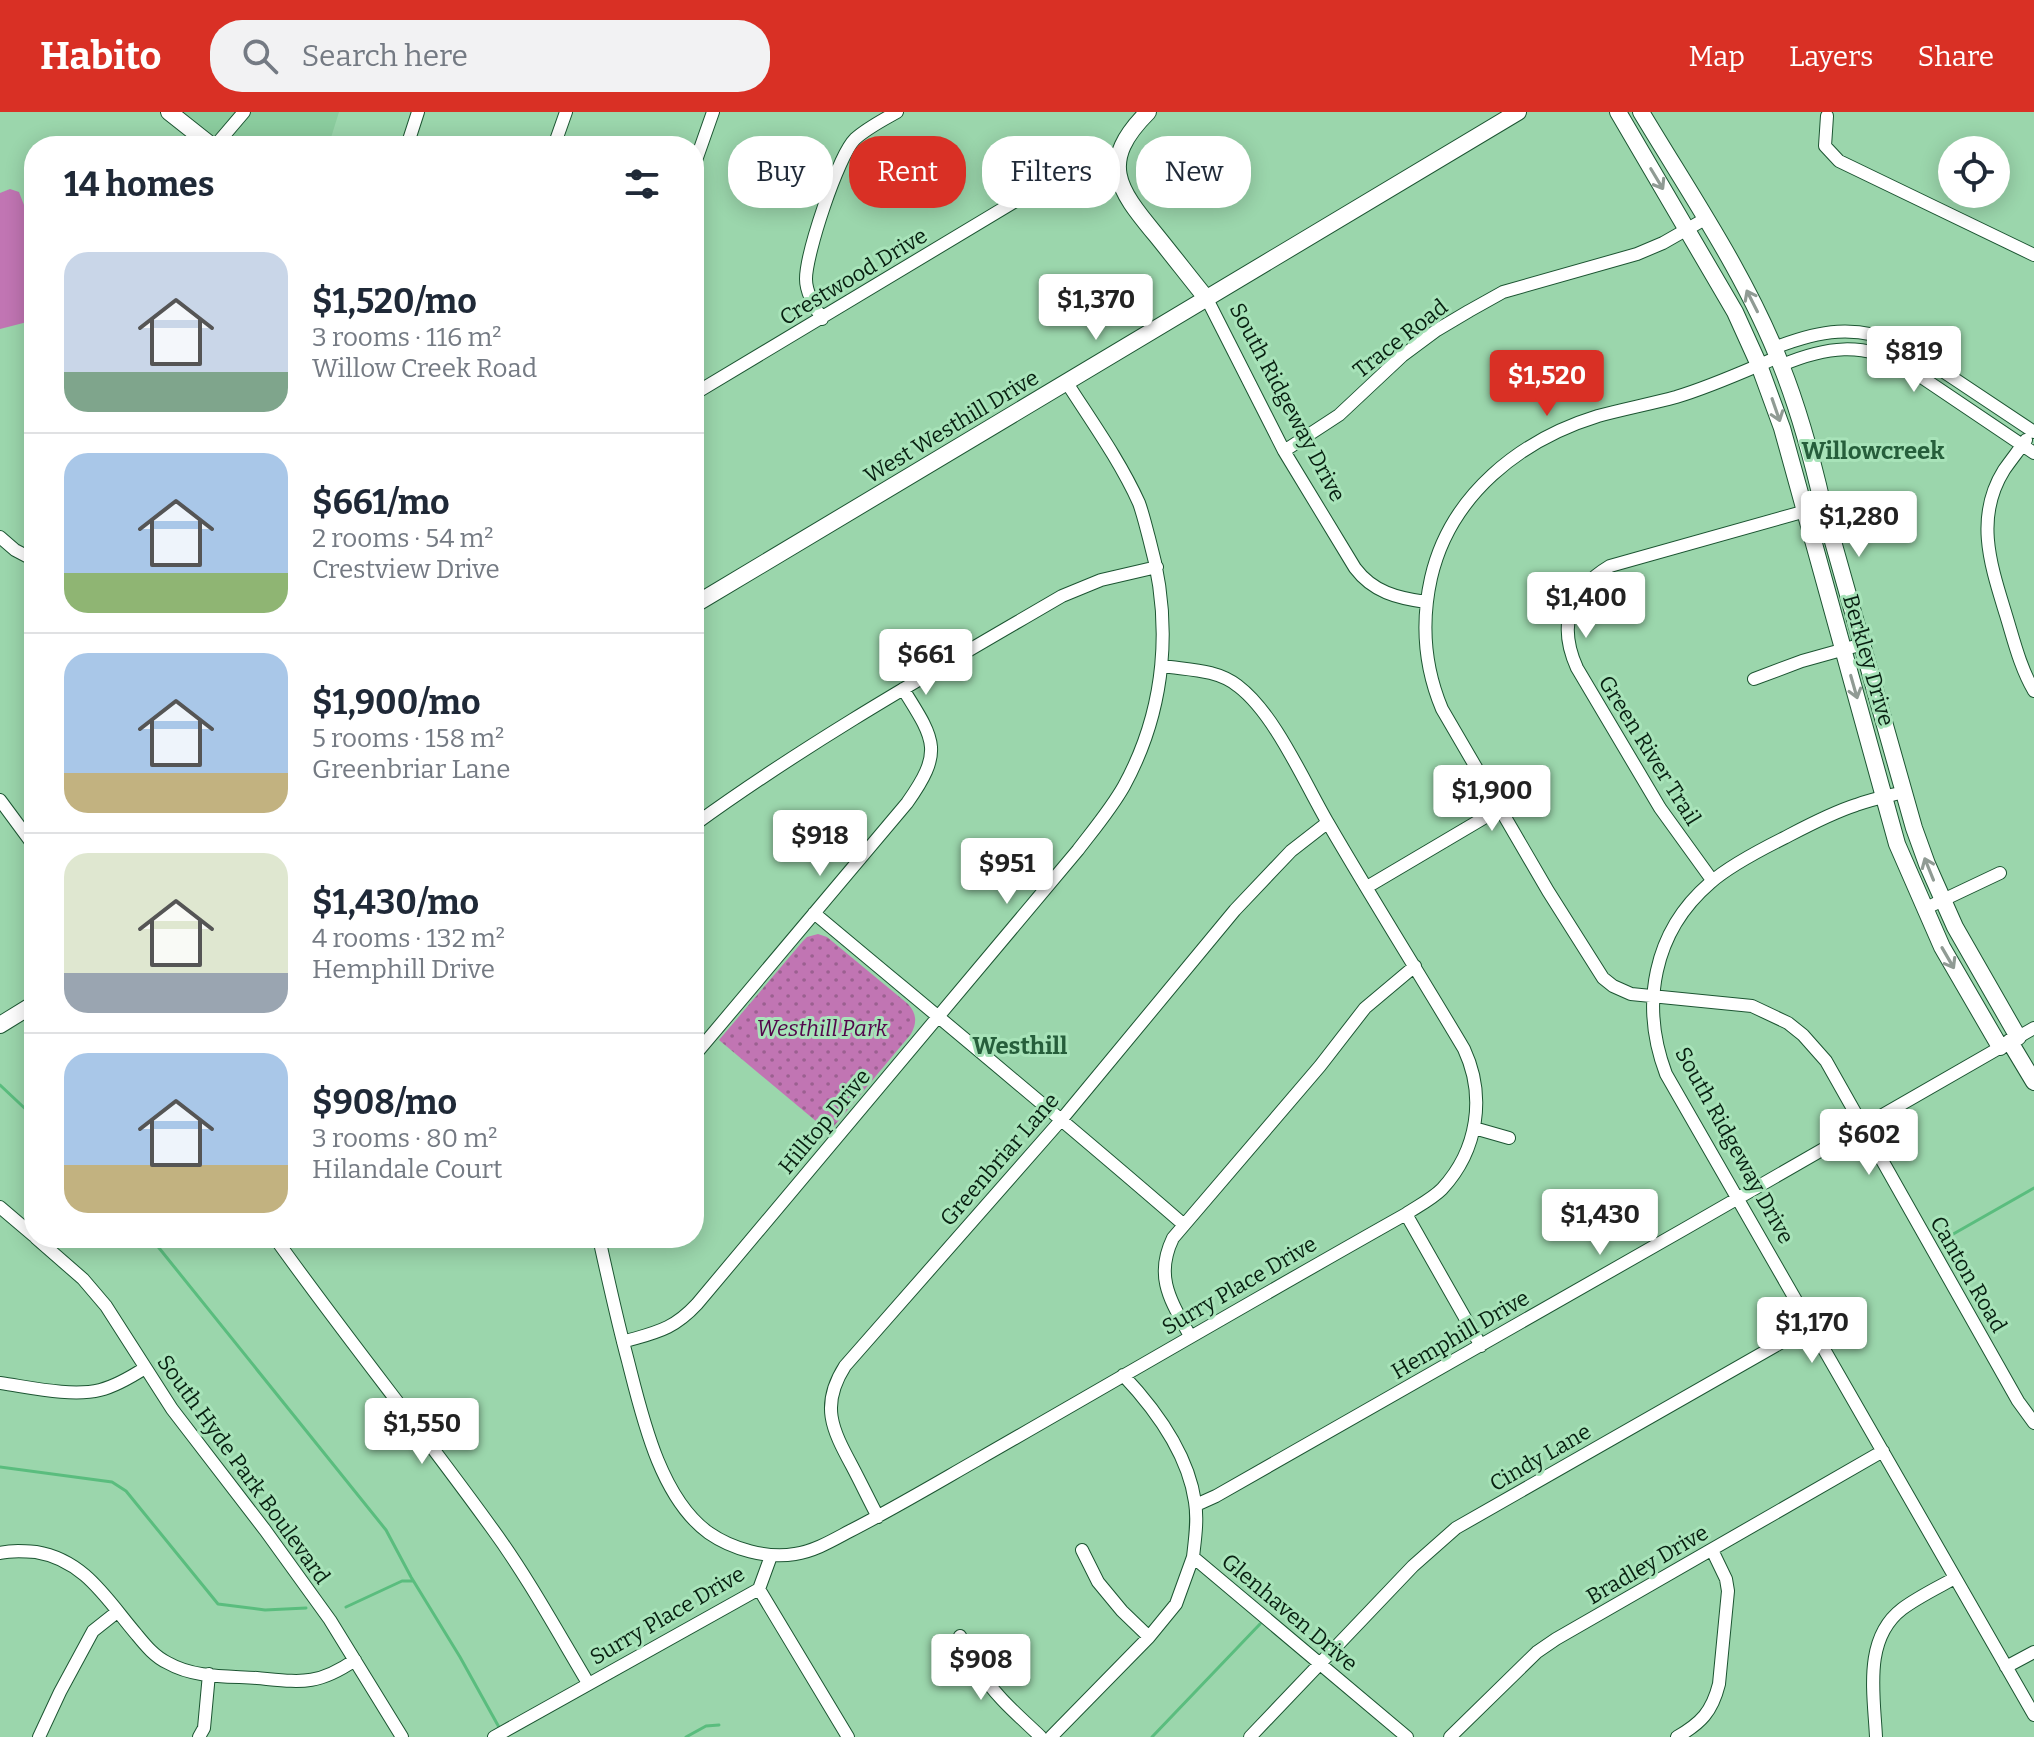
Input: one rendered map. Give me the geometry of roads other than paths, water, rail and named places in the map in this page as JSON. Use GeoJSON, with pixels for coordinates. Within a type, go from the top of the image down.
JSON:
{"type":"FeatureCollection","features":[{"type":"Feature","properties":{"kind":"street"},"geometry":{"type":"LineString","coordinates":[[169,112],[201,136]]}},
{"type":"Feature","properties":{"kind":"street"},"geometry":{"type":"LineString","coordinates":[[223,136],[244,112]]}},
{"type":"Feature","properties":{"kind":"street"},"geometry":{"type":"LineString","coordinates":[[410,136],[418,112]]}},
{"type":"Feature","properties":{"kind":"street"},"geometry":{"type":"LineString","coordinates":[[558,136],[566,112]]}},
{"type":"Feature","properties":{"kind":"street"},"geometry":{"type":"LineString","coordinates":[[704,138],[713,112]]}},
{"type":"Feature","properties":{"kind":"street"},"geometry":{"type":"LineString","coordinates":[[822,319],[811,300],[806,280],[811,250],[838,167],[855,139],[897,112]]}},
{"type":"Feature","properties":{"kind":"street"},"geometry":{"type":"LineString","coordinates":[[1120,152],[1128,133],[1148,112]]}},
{"type":"Feature","properties":{"kind":"street","name":"West Westhill Drive"},"geometry":{"type":"LineString","coordinates":[[704,599],[1518,112]]}},
{"type":"Feature","properties":{"kind":"street","name":"Berkley Drive"},"geometry":{"type":"LineString","coordinates":[[1618,112],[1735,312],[1759,365],[1782,428],[1897,844],[1924,909],[1942,947],[2034,1082]]}},
{"type":"Feature","properties":{"kind":"street","name":"Berkley Drive"},"geometry":{"type":"LineString","coordinates":[[1641,112],[1729,259],[1778,357],[1813,462],[1904,792],[1927,864],[2009,1042]]}},
{"type":"Feature","properties":{"kind":"street"},"geometry":{"type":"LineString","coordinates":[[1827,116],[1825,146],[1839,161],[2034,255]]}},
{"type":"Feature","properties":{"kind":"street","name":"South Ridgeway Drive"},"geometry":{"type":"LineString","coordinates":[[1120,182],[1130,204],[1207,299],[1284,451],[1362,578],[1391,596],[1426,602]]}},
{"type":"Feature","properties":{"kind":"street","name":"Crestwood Drive"},"geometry":{"type":"LineString","coordinates":[[704,388],[1005,208]]}},
{"type":"Feature","properties":{"kind":"street","name":"Trace Road"},"geometry":{"type":"LineString","coordinates":[[1284,451],[1339,415],[1402,356],[1437,330],[1503,292],[1637,254],[1705,219]]}},
{"type":"Feature","properties":{"kind":"street"},"geometry":{"type":"LineString","coordinates":[[1653,997],[1631,994],[1603,978],[1499,809],[1442,709],[1433,687],[1425,648],[1426,602],[1436,556],[1460,510],[1493,473],[1534,444],[1584,421],[1676,397],[1778,357],[1806,336],[1830,331],[1889,338],[2033,431],[2028,449],[2003,472],[1994,492],[1988,514],[1987,537],[1989,558],[2023,672],[2034,691]]}},
{"type":"Feature","properties":{"kind":"street"},"geometry":{"type":"LineString","coordinates":[[1778,357],[1836,349],[1860,350],[1883,356],[1905,366],[2028,449]]}},
{"type":"Feature","properties":{"kind":"street","name":"Hilltop Drive"},"geometry":{"type":"LineString","coordinates":[[623,1342],[659,1332],[690,1312],[1078,850],[1123,787],[1140,752],[1159,694],[1163,666],[1164,637],[1157,567],[1140,506],[1067,383]]}},
{"type":"Feature","properties":{"kind":"street","name":"Green River Trail"},"geometry":{"type":"LineString","coordinates":[[1712,880],[1660,808],[1577,668],[1568,642],[1571,611],[1584,585],[1610,566],[1823,506]]}},
{"type":"Feature","properties":{"kind":"street"},"geometry":{"type":"LineString","coordinates":[[0,537],[24,555]]}},
{"type":"Feature","properties":{"kind":"street"},"geometry":{"type":"LineString","coordinates":[[704,818],[778,766],[1062,596],[1101,580],[1157,567]]}},
{"type":"Feature","properties":{"kind":"street"},"geometry":{"type":"LineString","coordinates":[[1754,679],[1863,644]]}},
{"type":"Feature","properties":{"kind":"street","name":"Surry Place Drive"},"geometry":{"type":"LineString","coordinates":[[499,1734],[759,1589],[771,1556],[796,1554],[821,1547],[878,1517],[1406,1214],[1440,1191],[1457,1170],[1469,1147],[1477,1104],[1472,1066],[1464,1049],[1327,823],[1276,730],[1251,696],[1221,675],[1163,666]]}},
{"type":"Feature","properties":{"kind":"street"},"geometry":{"type":"LineString","coordinates":[[704,1044],[924,779],[931,759],[931,741],[903,689]]}},
{"type":"Feature","properties":{"kind":"street","name":"South Ridgeway Drive"},"geometry":{"type":"LineString","coordinates":[[1904,792],[1825,817],[1712,880],[1683,910],[1656,970],[1654,1031],[1666,1074],[2034,1715]]}},
{"type":"Feature","properties":{"kind":"street"},"geometry":{"type":"LineString","coordinates":[[0,800],[24,832]]}},
{"type":"Feature","properties":{"kind":"street"},"geometry":{"type":"LineString","coordinates":[[1367,887],[1499,809]]}},
{"type":"Feature","properties":{"kind":"street","name":"Greenbriar Lane"},"geometry":{"type":"LineString","coordinates":[[878,1517],[832,1425],[832,1394],[845,1366],[1062,1119],[1235,910],[1291,851],[1327,823]]}},
{"type":"Feature","properties":{"kind":"street"},"geometry":{"type":"LineString","coordinates":[[1924,909],[2000,873]]}},
{"type":"Feature","properties":{"kind":"street"},"geometry":{"type":"LineString","coordinates":[[814,913],[1183,1224]]}},
{"type":"Feature","properties":{"kind":"street"},"geometry":{"type":"LineString","coordinates":[[1190,1336],[1169,1298],[1164,1278],[1165,1253],[1173,1238],[1320,1066],[1365,1008],[1415,966]]}},
{"type":"Feature","properties":{"kind":"street","name":"Canton Road"},"geometry":{"type":"LineString","coordinates":[[1653,997],[1752,1006],[1770,1012],[1803,1035],[1826,1061],[2017,1399],[2034,1423]]}},
{"type":"Feature","properties":{"kind":"street"},"geometry":{"type":"LineString","coordinates":[[0,1025],[24,1010]]}},
{"type":"Feature","properties":{"kind":"street","name":"Hemphill Drive"},"geometry":{"type":"LineString","coordinates":[[1196,1505],[1481,1346],[2034,1028]]}},
{"type":"Feature","properties":{"kind":"street"},"geometry":{"type":"LineString","coordinates":[[1474,1128],[1509,1138]]}},
{"type":"Feature","properties":{"kind":"street","name":"South Hyde Park Boulevard"},"geometry":{"type":"LineString","coordinates":[[0,1207],[24,1228]]}},
{"type":"Feature","properties":{"kind":"street"},"geometry":{"type":"LineString","coordinates":[[1406,1214],[1481,1346]]}},
{"type":"Feature","properties":{"kind":"street","name":"South Hyde Park Boulevard"},"geometry":{"type":"LineString","coordinates":[[48,1248],[83,1279],[106,1306],[190,1434],[298,1576],[402,1737]]}},
{"type":"Feature","properties":{"kind":"street"},"geometry":{"type":"LineString","coordinates":[[282,1248],[493,1529],[588,1683]]}},
{"type":"Feature","properties":{"kind":"street"},"geometry":{"type":"LineString","coordinates":[[601,1248],[623,1342],[650,1441],[661,1467],[686,1511],[709,1533],[737,1547],[771,1556]]}},
{"type":"Feature","properties":{"kind":"street","name":"Cindy Lane"},"geometry":{"type":"LineString","coordinates":[[1250,1737],[1413,1566],[1456,1528],[1810,1326]]}},
{"type":"Feature","properties":{"kind":"street"},"geometry":{"type":"LineString","coordinates":[[0,1383],[69,1392],[99,1391],[127,1380],[145,1368]]}},
{"type":"Feature","properties":{"kind":"street","name":"Glenhaven Drive"},"geometry":{"type":"LineString","coordinates":[[1123,1375],[1173,1440],[1189,1472],[1196,1505],[1193,1557],[1407,1737]]}},
{"type":"Feature","properties":{"kind":"street","name":"Bradley Drive"},"geometry":{"type":"LineString","coordinates":[[1450,1737],[1537,1652],[1556,1639],[1883,1451]]}},
{"type":"Feature","properties":{"kind":"street"},"geometry":{"type":"LineString","coordinates":[[1082,1550],[1098,1582],[1149,1637]]}},
{"type":"Feature","properties":{"kind":"street"},"geometry":{"type":"LineString","coordinates":[[1677,1737],[1704,1718],[1719,1684],[1728,1591],[1726,1579],[1712,1550]]}},
{"type":"Feature","properties":{"kind":"street"},"geometry":{"type":"LineString","coordinates":[[0,1553],[37,1553],[67,1561],[100,1589],[156,1656],[192,1673],[312,1681],[337,1672],[355,1660]]}},
{"type":"Feature","properties":{"kind":"street"},"geometry":{"type":"LineString","coordinates":[[1051,1737],[1149,1637],[1176,1604],[1193,1557]]}},
{"type":"Feature","properties":{"kind":"street"},"geometry":{"type":"LineString","coordinates":[[1876,1737],[1873,1663],[1879,1639],[1890,1620],[1901,1610],[1955,1578]]}},
{"type":"Feature","properties":{"kind":"street"},"geometry":{"type":"LineString","coordinates":[[759,1589],[848,1737]]}},
{"type":"Feature","properties":{"kind":"street"},"geometry":{"type":"LineString","coordinates":[[39,1737],[93,1631],[117,1612]]}},
{"type":"Feature","properties":{"kind":"street"},"geometry":{"type":"LineString","coordinates":[[960,1636],[979,1671],[1003,1701],[1041,1737]]}},
{"type":"Feature","properties":{"kind":"street"},"geometry":{"type":"LineString","coordinates":[[2006,1667],[2034,1652]]}},
{"type":"Feature","properties":{"kind":"street"},"geometry":{"type":"LineString","coordinates":[[199,1737],[204,1728],[209,1674]]}},
{"type":"Feature","properties":{"kind":"waterway"},"geometry":{"type":"LineString","coordinates":[[0,1085],[24,1108]]}},
{"type":"Feature","properties":{"kind":"waterway"},"geometry":{"type":"LineString","coordinates":[[1948,1237],[2034,1188]]}},
{"type":"Feature","properties":{"kind":"waterway"},"geometry":{"type":"LineString","coordinates":[[159,1248],[386,1530],[500,1729]]}},
{"type":"Feature","properties":{"kind":"waterway"},"geometry":{"type":"LineString","coordinates":[[0,1467],[112,1482],[126,1491],[218,1604],[265,1610],[306,1608]]}},
{"type":"Feature","properties":{"kind":"waterway"},"geometry":{"type":"LineString","coordinates":[[346,1607],[402,1581],[412,1581]]}},
{"type":"Feature","properties":{"kind":"waterway"},"geometry":{"type":"LineString","coordinates":[[1152,1737],[1260,1624]]}},
{"type":"Feature","properties":{"kind":"waterway"},"geometry":{"type":"LineString","coordinates":[[686,1737],[706,1726],[719,1725]]}},
{"type":"Feature","properties":{"kind":"district","name":"Willowcreek"},"geometry":{"type":"Point","coordinates":[1873,451]}},
{"type":"Feature","properties":{"kind":"district","name":"Westhill"},"geometry":{"type":"Point","coordinates":[1020,1046]}},
{"type":"Feature","properties":{"kind":"park label","name":"Westhill Park"},"geometry":{"type":"Point","coordinates":[822,1028]}}]}
